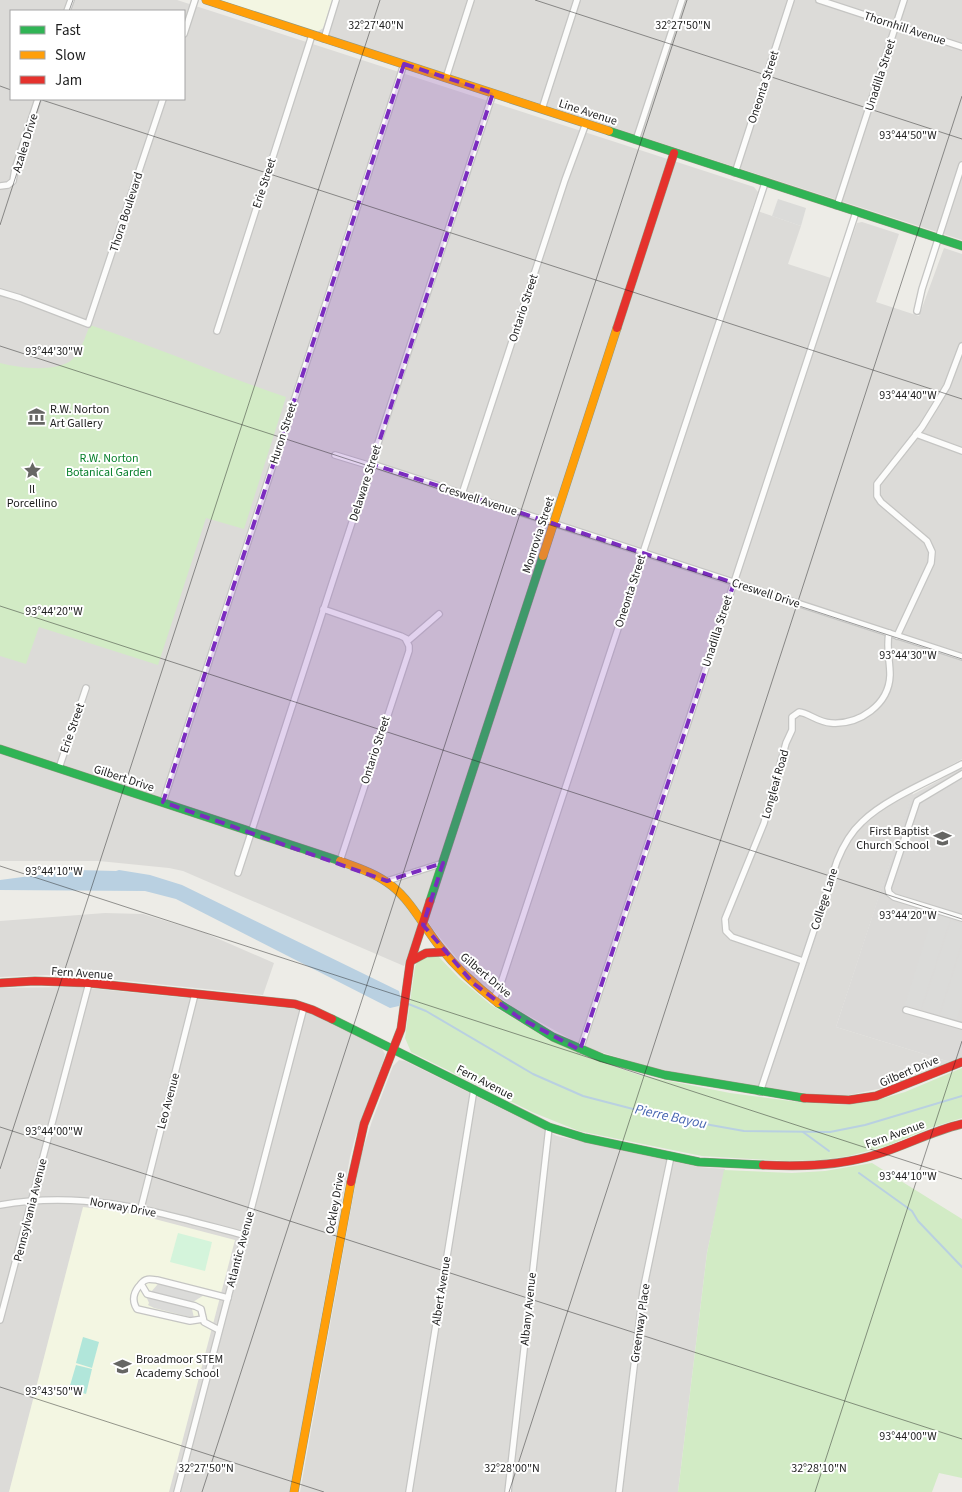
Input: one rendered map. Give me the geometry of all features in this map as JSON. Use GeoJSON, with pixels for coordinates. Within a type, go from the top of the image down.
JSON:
{"type":"FeatureCollection","features":[{"type":"Feature","properties":{"kind":"street"},"geometry":{"type":"LineString","coordinates":[[185,31],[195,0]]}},
{"type":"Feature","properties":{"kind":"street","name":"Line Avenue"},"geometry":{"type":"LineString","coordinates":[[206,0],[962,246]]}},
{"type":"Feature","properties":{"kind":"street"},"geometry":{"type":"LineString","coordinates":[[324,39],[336,0]]}},
{"type":"Feature","properties":{"kind":"street"},"geometry":{"type":"LineString","coordinates":[[446,78],[472,0]]}},
{"type":"Feature","properties":{"kind":"street"},"geometry":{"type":"LineString","coordinates":[[542,109],[577,0]]}},
{"type":"Feature","properties":{"kind":"street"},"geometry":{"type":"LineString","coordinates":[[636,140],[682,0]]}},
{"type":"Feature","properties":{"kind":"street","name":"Oneonta Street"},"geometry":{"type":"LineString","coordinates":[[735,173],[791,0]]}},
{"type":"Feature","properties":{"kind":"street","name":"Thornhill Avenue"},"geometry":{"type":"LineString","coordinates":[[819,0],[962,47]]}},
{"type":"Feature","properties":{"kind":"street","name":"Unadilla Street"},"geometry":{"type":"LineString","coordinates":[[837,206],[904,0]]}},
{"type":"Feature","properties":{"kind":"street","name":"Erie Street"},"geometry":{"type":"LineString","coordinates":[[217,330],[312,36]]}},
{"type":"Feature","properties":{"kind":"street","name":"Huron Street"},"geometry":{"type":"LineString","coordinates":[[163,802],[404,64]]}},
{"type":"Feature","properties":{"kind":"street","name":"Delaware Street"},"geometry":{"type":"LineString","coordinates":[[238,873],[493,93]]}},
{"type":"Feature","properties":{"kind":"street","name":"Azalea Drive"},"geometry":{"type":"LineString","coordinates":[[0,186],[8,185],[13,181],[15,169],[38,100]]}},
{"type":"Feature","properties":{"kind":"street","name":"Thora Boulevard"},"geometry":{"type":"LineString","coordinates":[[0,292],[88,324],[163,100]]}},
{"type":"Feature","properties":{"kind":"street","name":"Ontario Street"},"geometry":{"type":"LineString","coordinates":[[462,494],[565,180],[586,123]]}},
{"type":"Feature","properties":{"kind":"street","name":"Monrovia Street"},"geometry":{"type":"LineString","coordinates":[[423,925],[674,153]]}},
{"type":"Feature","properties":{"kind":"street"},"geometry":{"type":"LineString","coordinates":[[917,311],[962,165]]}},
{"type":"Feature","properties":{"kind":"street","name":"Oneonta Street"},"geometry":{"type":"LineString","coordinates":[[494,998],[500,986],[765,183]]}},
{"type":"Feature","properties":{"kind":"street","name":"Unadilla Street"},"geometry":{"type":"LineString","coordinates":[[580,1050],[856,212]]}},
{"type":"Feature","properties":{"kind":"street"},"geometry":{"type":"LineString","coordinates":[[897,636],[931,562],[932,552],[927,541],[881,502],[876,490],[878,481],[916,434],[947,386],[962,346]]}},
{"type":"Feature","properties":{"kind":"street"},"geometry":{"type":"LineString","coordinates":[[916,434],[962,451]]}},
{"type":"Feature","properties":{"kind":"street","name":"Creswell Avenue"},"geometry":{"type":"LineString","coordinates":[[335,455],[642,552]]}},
{"type":"Feature","properties":{"kind":"street","name":"Creswell Drive"},"geometry":{"type":"LineString","coordinates":[[642,552],[889,633]]}},
{"type":"Feature","properties":{"kind":"street"},"geometry":{"type":"LineString","coordinates":[[323,610],[401,636],[406,640],[409,640],[439,614]]}},
{"type":"Feature","properties":{"kind":"street"},"geometry":{"type":"LineString","coordinates":[[889,633],[962,657]]}},
{"type":"Feature","properties":{"kind":"street","name":"Longleaf Road"},"geometry":{"type":"LineString","coordinates":[[803,961],[732,937],[726,931],[725,919],[764,823],[786,743],[792,730],[792,717],[798,712],[823,722],[846,722],[858,719],[873,710],[883,697],[889,682],[890,666],[887,647],[889,633]]}},
{"type":"Feature","properties":{"kind":"street","name":"Ontario Street"},"geometry":{"type":"LineString","coordinates":[[340,861],[374,752],[409,651],[406,640]]}},
{"type":"Feature","properties":{"kind":"street","name":"Erie Street"},"geometry":{"type":"LineString","coordinates":[[58,768],[86,688]]}},
{"type":"Feature","properties":{"kind":"street","name":"Gilbert Drive"},"geometry":{"type":"LineString","coordinates":[[0,749],[251,831],[369,872],[387,881],[406,900],[444,952],[474,983],[518,1017],[580,1050],[644,1071],[760,1092],[833,1100],[864,1099],[893,1091],[938,1070],[962,1062]]}},
{"type":"Feature","properties":{"kind":"street","name":"College Lane"},"geometry":{"type":"LineString","coordinates":[[760,1092],[836,861],[852,834],[872,813],[962,764]]}},
{"type":"Feature","properties":{"kind":"street"},"geometry":{"type":"LineString","coordinates":[[962,774],[917,801],[888,888],[889,893],[894,897],[962,918]]}},
{"type":"Feature","properties":{"kind":"street"},"geometry":{"type":"LineString","coordinates":[[387,881],[443,863]]}},
{"type":"Feature","properties":{"kind":"street","name":"Ockley Drive"},"geometry":{"type":"LineString","coordinates":[[294,1492],[358,1143],[403,1023],[408,972],[423,925]]}},
{"type":"Feature","properties":{"kind":"street"},"geometry":{"type":"LineString","coordinates":[[410,963],[420,954],[434,951],[444,952]]}},
{"type":"Feature","properties":{"kind":"street","name":"Fern Avenue"},"geometry":{"type":"LineString","coordinates":[[0,983],[35,981],[89,983],[264,1000],[304,1007],[394,1049],[549,1127],[585,1138],[699,1162],[800,1167],[826,1165],[878,1154],[938,1130],[962,1124]]}},
{"type":"Feature","properties":{"kind":"street","name":"Pennsylvania Avenue"},"geometry":{"type":"LineString","coordinates":[[0,1320],[89,983]]}},
{"type":"Feature","properties":{"kind":"street","name":"Leo Avenue"},"geometry":{"type":"LineString","coordinates":[[141,1208],[195,994]]}},
{"type":"Feature","properties":{"kind":"street","name":"Atlantic Avenue"},"geometry":{"type":"LineString","coordinates":[[177,1492],[304,1007]]}},
{"type":"Feature","properties":{"kind":"street"},"geometry":{"type":"LineString","coordinates":[[906,1010],[962,1026]]}},
{"type":"Feature","properties":{"kind":"street","name":"Albert Avenue"},"geometry":{"type":"LineString","coordinates":[[409,1492],[474,1089]]}},
{"type":"Feature","properties":{"kind":"street","name":"Albany Avenue"},"geometry":{"type":"LineString","coordinates":[[508,1492],[549,1127]]}},
{"type":"Feature","properties":{"kind":"street","name":"Greenway Place"},"geometry":{"type":"LineString","coordinates":[[618,1492],[643,1291],[671,1156]]}},
{"type":"Feature","properties":{"kind":"street","name":"Norway Drive"},"geometry":{"type":"LineString","coordinates":[[0,1205],[32,1200],[66,1199],[96,1201],[141,1208],[244,1235]]}},
{"type":"Feature","properties":{"kind":"street"},"geometry":{"type":"LineString","coordinates":[[203,1319],[190,1321],[137,1309],[134,1305],[133,1297],[136,1289],[147,1279],[228,1298]]}},
{"type":"Feature","properties":{"kind":"street"},"geometry":{"type":"LineString","coordinates":[[141,1284],[147,1294],[195,1306],[201,1310],[204,1322],[210,1327],[219,1330]]}},
{"type":"Feature","properties":{"kind":"highlighted area"},"geometry":{"type":"Polygon","coordinates":[[[404,64],[493,93],[372,464],[734,583],[580,1050],[518,1017],[473,983],[423,925],[443,863],[387,881],[163,802],[404,64]]]}},
{"type":"Feature","properties":{"kind":"shaded area"},"geometry":{"type":"Polygon","coordinates":[[[0,0],[177,0],[754,187],[758,192],[752,209],[801,226],[788,264],[837,280],[857,223],[862,222],[899,234],[876,302],[919,316],[944,248],[962,254],[962,759],[916,784],[836,1027],[950,1062],[888,1087],[849,1095],[830,1096],[740,1085],[653,1068],[594,1050],[513,1007],[468,972],[432,928],[423,912],[404,966],[183,871],[99,861],[0,861],[0,0]]]}},
{"type":"Feature","properties":{"kind":"shaded area"},"geometry":{"type":"Polygon","coordinates":[[[218,0],[332,0],[323,28],[317,32],[218,0]]]}},
{"type":"Feature","properties":{"kind":"shaded area"},"geometry":{"type":"Polygon","coordinates":[[[332,0],[962,0],[962,240],[317,32],[323,28],[332,0]]]}},
{"type":"Feature","properties":{"kind":"shaded area"},"geometry":{"type":"Polygon","coordinates":[[[778,199],[806,208],[801,226],[772,216],[778,199]]]}},
{"type":"Feature","properties":{"kind":"shaded area"},"geometry":{"type":"Polygon","coordinates":[[[962,768],[962,1058],[950,1062],[836,1027],[912,795],[962,768]]]}},
{"type":"Feature","properties":{"kind":"shaded area"},"geometry":{"type":"Polygon","coordinates":[[[76,870],[119,870],[150,875],[182,885],[399,991],[401,999],[399,1006],[390,1008],[176,899],[145,891],[0,890],[0,880],[76,870]]]}},
{"type":"Feature","properties":{"kind":"shaded area"},"geometry":{"type":"Polygon","coordinates":[[[105,913],[143,914],[205,933],[274,963],[263,995],[89,977],[46,975],[0,977],[0,921],[105,913]]]}},
{"type":"Feature","properties":{"kind":"shaded area"},"geometry":{"type":"Polygon","coordinates":[[[933,914],[950,920],[921,1009],[905,1004],[933,914]]]}},
{"type":"Feature","properties":{"kind":"shaded area"},"geometry":{"type":"Polygon","coordinates":[[[951,920],[962,924],[962,942],[939,1015],[922,1009],[951,920]]]}},
{"type":"Feature","properties":{"kind":"shaded area"},"geometry":{"type":"Polygon","coordinates":[[[962,945],[962,1002],[956,1020],[940,1015],[962,945]]]}},
{"type":"Feature","properties":{"kind":"shaded area"},"geometry":{"type":"Polygon","coordinates":[[[77,987],[296,1009],[308,1012],[382,1049],[385,1054],[350,1157],[290,1492],[0,1492],[0,988],[77,987]]]}},
{"type":"Feature","properties":{"kind":"shaded area"},"geometry":{"type":"Polygon","coordinates":[[[399,1060],[405,1061],[557,1136],[699,1167],[725,1169],[707,1253],[678,1492],[300,1492],[360,1159],[393,1066],[399,1060]]]}},
{"type":"Feature","properties":{"kind":"shaded area","name":"Broadmoor STEM Academy School"},"geometry":{"type":"Polygon","coordinates":[[[83,1207],[147,1217],[235,1240],[169,1492],[9,1492],[83,1207]]]}},
{"type":"Feature","properties":{"kind":"shaded area"},"geometry":{"type":"Polygon","coordinates":[[[158,1284],[204,1295],[193,1302],[151,1292],[158,1284]]]}},
{"type":"Feature","properties":{"kind":"shaded area"},"geometry":{"type":"Polygon","coordinates":[[[146,1296],[192,1309],[194,1318],[154,1308],[148,1305],[146,1296]]]}},
{"type":"Feature","properties":{"kind":"shaded area"},"geometry":{"type":"Polygon","coordinates":[[[83,1337],[99,1342],[92,1368],[76,1363],[83,1337]]]}},
{"type":"Feature","properties":{"kind":"shaded area"},"geometry":{"type":"Polygon","coordinates":[[[76,1365],[92,1369],[86,1394],[69,1389],[76,1365]]]}},
{"type":"Feature","properties":{"kind":"green space","name":"R.W. Norton Botanical Garden"},"geometry":{"type":"Polygon","coordinates":[[[90,325],[286,397],[244,529],[206,518],[158,665],[39,627],[26,664],[0,656],[0,363],[35,368],[62,365],[69,362],[76,355],[90,325]]]}},
{"type":"Feature","properties":{"kind":"green space"},"geometry":{"type":"Polygon","coordinates":[[[422,955],[437,955],[459,978],[491,1005],[548,1039],[589,1058],[639,1075],[730,1093],[798,1102],[846,1105],[874,1101],[905,1092],[962,1068],[962,1118],[930,1128],[887,1146],[849,1156],[819,1160],[786,1161],[702,1156],[579,1131],[532,1112],[411,1052],[405,1038],[415,967],[422,955]]]}},
{"type":"Feature","properties":{"kind":"green space"},"geometry":{"type":"Polygon","coordinates":[[[872,1163],[962,1219],[962,1478],[939,1473],[932,1492],[678,1492],[707,1253],[724,1170],[792,1173],[825,1171],[872,1163]]]}},
{"type":"Feature","properties":{"kind":"green space"},"geometry":{"type":"Polygon","coordinates":[[[178,1233],[212,1242],[205,1271],[170,1262],[178,1233]]]}},
{"type":"Feature","properties":{"kind":"waterway","name":"Pierre Bayou"},"geometry":{"type":"LineString","coordinates":[[406,1003],[426,1011],[533,1074],[583,1096],[660,1116],[744,1131],[830,1132],[865,1125],[962,1096]]}},
{"type":"Feature","properties":{"kind":"waterway"},"geometry":{"type":"LineString","coordinates":[[803,1132],[829,1151]]}},
{"type":"Feature","properties":{"kind":"waterway"},"geometry":{"type":"LineString","coordinates":[[859,1173],[912,1211],[918,1221],[962,1267]]}},
{"type":"Feature","properties":{"kind":"traffic: fast"},"geometry":{"type":"LineString","coordinates":[[609,131],[962,246]]}},
{"type":"Feature","properties":{"kind":"traffic: fast"},"geometry":{"type":"LineString","coordinates":[[430,901],[543,556]]}},
{"type":"Feature","properties":{"kind":"traffic: fast"},"geometry":{"type":"LineString","coordinates":[[0,749],[340,861]]}},
{"type":"Feature","properties":{"kind":"traffic: fast"},"geometry":{"type":"LineString","coordinates":[[498,1003],[553,1037],[602,1058],[665,1075],[804,1098]]}},
{"type":"Feature","properties":{"kind":"traffic: fast"},"geometry":{"type":"LineString","coordinates":[[332,1019],[549,1127],[585,1138],[699,1162],[763,1165]]}},
{"type":"Feature","properties":{"kind":"traffic: slow"},"geometry":{"type":"LineString","coordinates":[[206,0],[609,131]]}},
{"type":"Feature","properties":{"kind":"traffic: slow"},"geometry":{"type":"LineString","coordinates":[[543,556],[617,328]]}},
{"type":"Feature","properties":{"kind":"traffic: slow"},"geometry":{"type":"LineString","coordinates":[[340,861],[374,875],[399,892],[453,963],[474,984],[498,1003]]}},
{"type":"Feature","properties":{"kind":"traffic: slow"},"geometry":{"type":"LineString","coordinates":[[294,1492],[351,1182]]}},
{"type":"Feature","properties":{"kind":"traffic: jam"},"geometry":{"type":"LineString","coordinates":[[617,328],[674,153]]}},
{"type":"Feature","properties":{"kind":"traffic: jam"},"geometry":{"type":"LineString","coordinates":[[351,1182],[364,1124],[401,1029],[410,963],[430,901]]}},
{"type":"Feature","properties":{"kind":"traffic: jam"},"geometry":{"type":"LineString","coordinates":[[411,961],[426,953],[444,952]]}},
{"type":"Feature","properties":{"kind":"traffic: jam"},"geometry":{"type":"LineString","coordinates":[[0,983],[35,981],[89,983],[295,1004],[332,1019]]}},
{"type":"Feature","properties":{"kind":"traffic: jam"},"geometry":{"type":"LineString","coordinates":[[804,1098],[849,1100],[876,1096],[962,1062]]}},
{"type":"Feature","properties":{"kind":"traffic: jam"},"geometry":{"type":"LineString","coordinates":[[763,1165],[807,1166],[850,1161],[878,1154],[940,1130],[962,1124]]}},
{"type":"Feature","properties":{"kind":"place","name":"R.W. Norton Art Gallery"},"geometry":{"type":"Point","coordinates":[36,416]}},
{"type":"Feature","properties":{"kind":"place","name":"Il Porcellino"},"geometry":{"type":"Point","coordinates":[32,470]}},
{"type":"Feature","properties":{"kind":"place","name":"First Baptist Church School"},"geometry":{"type":"Point","coordinates":[943,838]}},
{"type":"Feature","properties":{"kind":"place","name":"Broadmoor STEM Academy School"},"geometry":{"type":"Point","coordinates":[122,1366]}}]}
